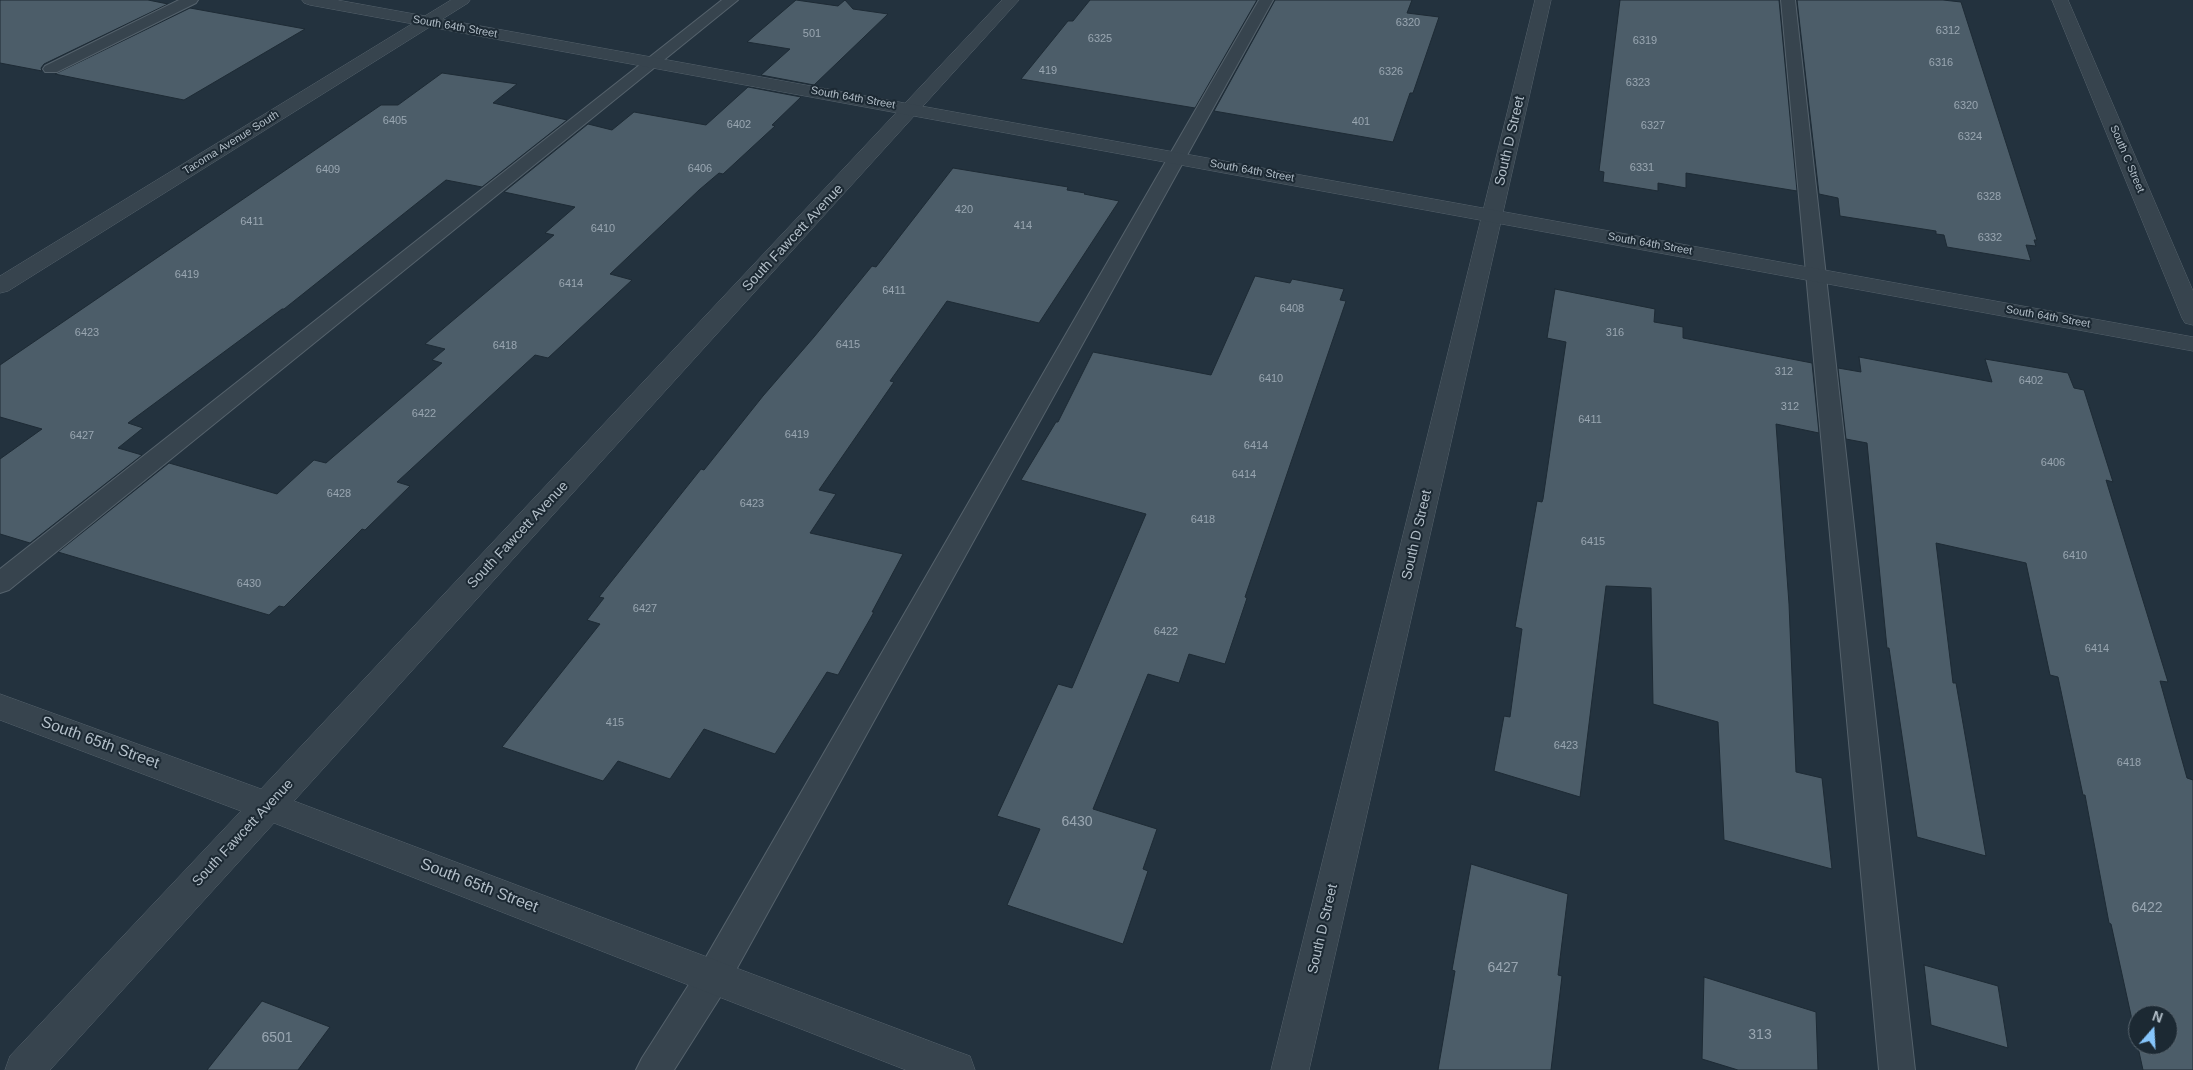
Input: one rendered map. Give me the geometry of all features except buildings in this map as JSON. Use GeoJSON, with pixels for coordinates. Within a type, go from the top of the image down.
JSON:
{"type":"FeatureCollection","features":[{"type":"Feature","properties":{"kind":"street","name":"South 64th Street"},"geometry":{"type":"LineString","coordinates":[[310,0],[2193,344]]}},
{"type":"Feature","properties":{"kind":"street","name":"Tacoma Avenue South"},"geometry":{"type":"LineString","coordinates":[[0,286],[462,0]]}},
{"type":"Feature","properties":{"kind":"street","name":"South Fawcett Avenue"},"geometry":{"type":"LineString","coordinates":[[24,1070],[913,109],[1011,0]]}},
{"type":"Feature","properties":{"kind":"street","name":"South D Street"},"geometry":{"type":"LineString","coordinates":[[1290,1070],[1543,0]]}},
{"type":"Feature","properties":{"kind":"street","name":"South C Street"},"geometry":{"type":"LineString","coordinates":[[2060,0],[2193,318]]}},
{"type":"Feature","properties":{"kind":"street","name":"South 65th Street"},"geometry":{"type":"LineString","coordinates":[[0,706],[268,806],[956,1070]]}},
{"type":"Feature","properties":{"kind":"lane"},"geometry":{"type":"LineString","coordinates":[[51,70],[191,0]]}},
{"type":"Feature","properties":{"kind":"lane"},"geometry":{"type":"LineString","coordinates":[[0,583],[730,0]]}},
{"type":"Feature","properties":{"kind":"lane"},"geometry":{"type":"LineString","coordinates":[[654,1070],[714,976],[1266,0]]}},
{"type":"Feature","properties":{"kind":"lane"},"geometry":{"type":"LineString","coordinates":[[1788,0],[1896,1070]]}}]}
